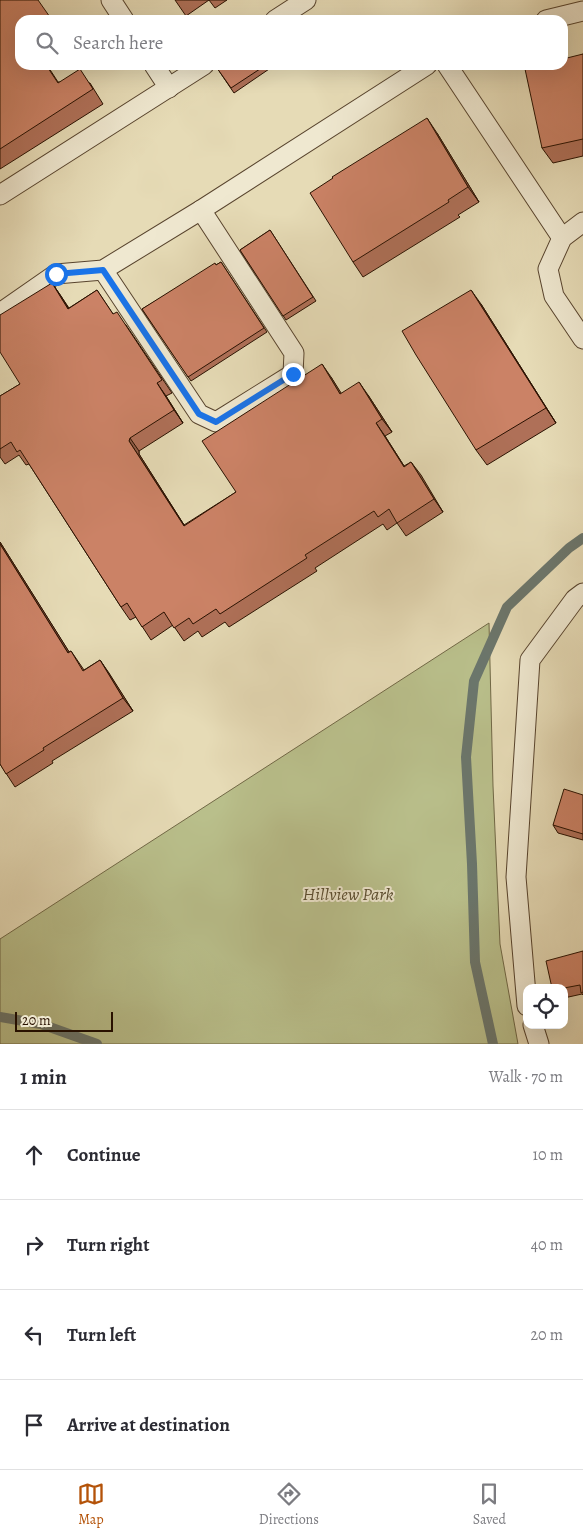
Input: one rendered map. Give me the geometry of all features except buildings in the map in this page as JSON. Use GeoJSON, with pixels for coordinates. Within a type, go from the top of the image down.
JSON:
{"type":"FeatureCollection","features":[{"type":"Feature","properties":{"kind":"lane"},"geometry":{"type":"LineString","coordinates":[[111,0],[121,15]]}},
{"type":"Feature","properties":{"kind":"lane"},"geometry":{"type":"LineString","coordinates":[[283,15],[306,0]]}},
{"type":"Feature","properties":{"kind":"lane"},"geometry":{"type":"LineString","coordinates":[[567,15],[583,11]]}},
{"type":"Feature","properties":{"kind":"lane"},"geometry":{"type":"LineString","coordinates":[[157,70],[169,88]]}},
{"type":"Feature","properties":{"kind":"lane"},"geometry":{"type":"LineString","coordinates":[[0,195],[196,70]]}},
{"type":"Feature","properties":{"kind":"lane"},"geometry":{"type":"LineString","coordinates":[[0,313],[56,274],[103,270],[419,70]]}},
{"type":"Feature","properties":{"kind":"lane"},"geometry":{"type":"LineString","coordinates":[[451,70],[562,238]]}},
{"type":"Feature","properties":{"kind":"lane"},"geometry":{"type":"LineString","coordinates":[[103,270],[199,414],[216,422],[293,374],[294,353],[200,210]]}},
{"type":"Feature","properties":{"kind":"lane"},"geometry":{"type":"LineString","coordinates":[[583,222],[562,238],[548,268],[554,296],[583,339]]}},
{"type":"Feature","properties":{"kind":"lane"},"geometry":{"type":"LineString","coordinates":[[525,984],[516,877],[530,660],[575,598],[583,593]]}},
{"type":"Feature","properties":{"kind":"lane"},"geometry":{"type":"LineString","coordinates":[[534,1029],[539,1044]]}},
{"type":"Feature","properties":{"kind":"green space","name":"Hillview Park"},"geometry":{"type":"Polygon","coordinates":[[[489,623],[493,786],[500,944],[518,1044],[0,1044],[0,939],[489,623]]]}},
{"type":"Feature","properties":{"kind":"waterway"},"geometry":{"type":"LineString","coordinates":[[493,1044],[475,962],[466,757],[474,681],[507,607],[569,548],[583,538]]}},
{"type":"Feature","properties":{"kind":"waterway"},"geometry":{"type":"LineString","coordinates":[[0,1017],[41,1024],[97,1044]]}},
{"type":"Feature","properties":{"kind":"route"},"geometry":{"type":"LineString","coordinates":[[56,274],[103,270],[199,414],[216,422],[293,374]]}}]}
